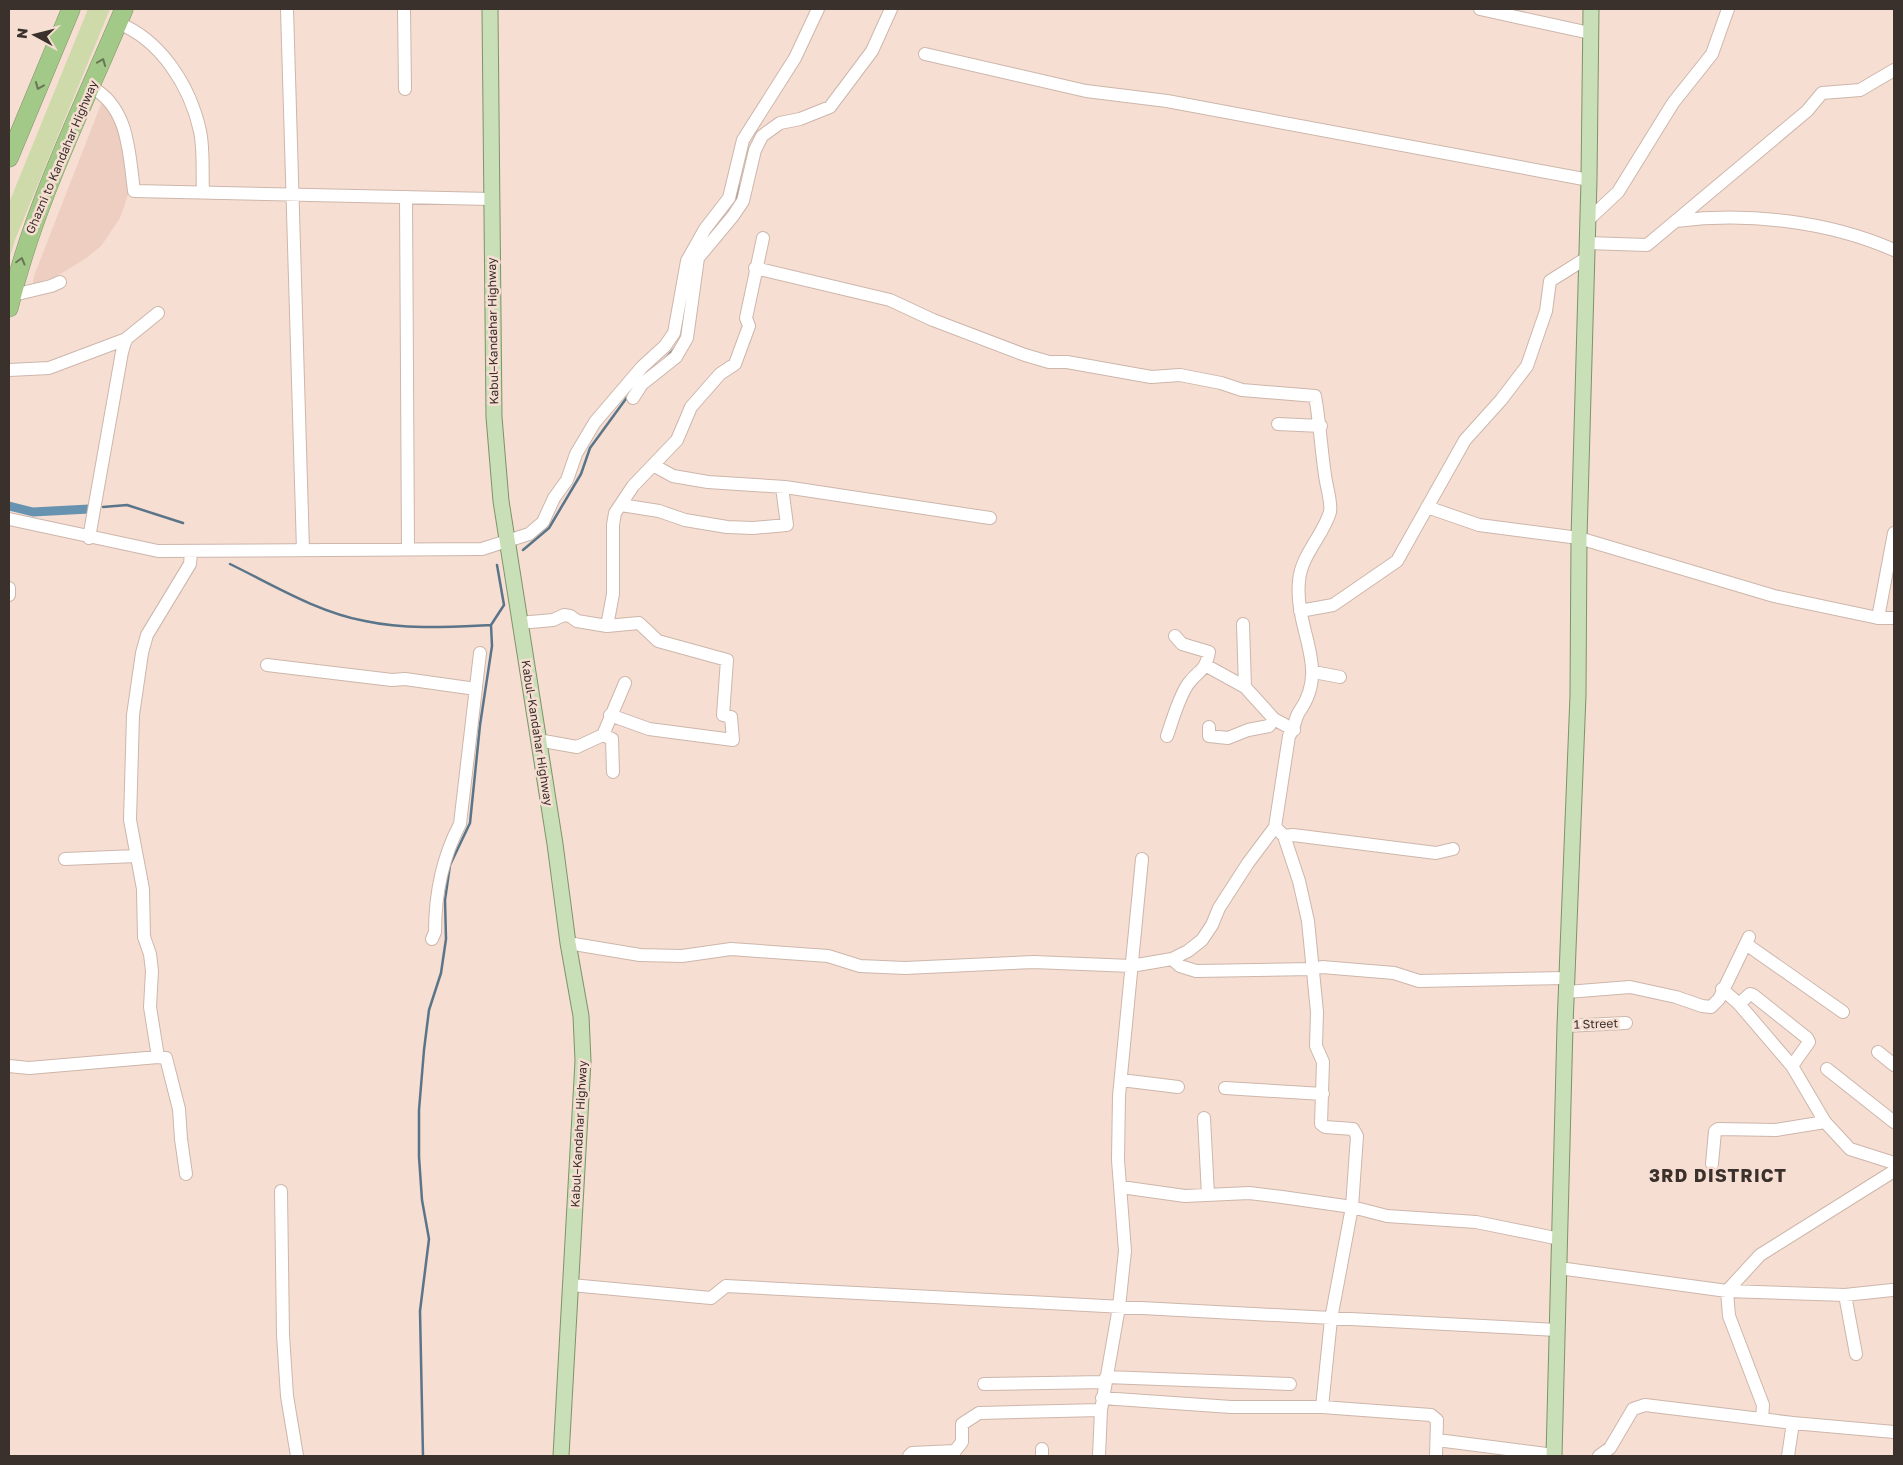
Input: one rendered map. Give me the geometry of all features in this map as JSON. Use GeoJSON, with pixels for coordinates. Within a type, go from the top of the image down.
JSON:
{"type":"FeatureCollection","features":[{"type":"Feature","properties":{"kind":"highway"},"geometry":{"type":"LineString","coordinates":[[9,158],[71,9]]}},
{"type":"Feature","properties":{"kind":"highway","name":"Ghazni to Kandahar Highway"},"geometry":{"type":"LineString","coordinates":[[10,300],[38,212],[121,16]]}},
{"type":"Feature","properties":{"kind":"main road","name":"Kabul–Kandahar Highway"},"geometry":{"type":"LineString","coordinates":[[490,9],[494,417],[501,501],[568,943],[581,1016],[583,1061],[561,1456]]}},
{"type":"Feature","properties":{"kind":"main road"},"geometry":{"type":"LineString","coordinates":[[1554,1456],[1565,1026],[1578,695],[1579,538],[1585,259],[1589,180],[1591,9]]}},
{"type":"Feature","properties":{"kind":"street"},"geometry":{"type":"LineString","coordinates":[[287,9],[303,550]]}},
{"type":"Feature","properties":{"kind":"street"},"geometry":{"type":"LineString","coordinates":[[404,9],[405,89]]}},
{"type":"Feature","properties":{"kind":"street"},"geometry":{"type":"LineString","coordinates":[[9,519],[158,552],[482,549],[508,543],[530,534],[543,522],[554,498],[567,480],[576,454],[595,422],[621,390],[672,337],[694,257],[705,229],[729,198],[743,140],[795,58],[818,9]]}},
{"type":"Feature","properties":{"kind":"street"},"geometry":{"type":"LineString","coordinates":[[633,398],[642,384],[676,357],[686,340],[694,257],[733,216],[742,201],[755,150],[762,136],[780,123],[800,119],[830,107],[872,51],[891,9]]}},
{"type":"Feature","properties":{"kind":"street"},"geometry":{"type":"LineString","coordinates":[[1480,9],[1590,33]]}},
{"type":"Feature","properties":{"kind":"street"},"geometry":{"type":"LineString","coordinates":[[1588,220],[1618,192],[1673,103],[1712,54],[1728,9]]}},
{"type":"Feature","properties":{"kind":"street"},"geometry":{"type":"LineString","coordinates":[[121,16],[170,63],[190,104],[200,132],[203,192]]}},
{"type":"Feature","properties":{"kind":"street"},"geometry":{"type":"LineString","coordinates":[[925,54],[1086,91],[1167,101],[1589,180]]}},
{"type":"Feature","properties":{"kind":"street"},"geometry":{"type":"LineString","coordinates":[[1587,243],[1647,245],[1807,111],[1822,92],[1860,90],[1894,70]]}},
{"type":"Feature","properties":{"kind":"street"},"geometry":{"type":"LineString","coordinates":[[92,87],[110,100],[117,111],[127,139],[134,191],[491,199]]}},
{"type":"Feature","properties":{"kind":"street"},"geometry":{"type":"LineString","coordinates":[[406,197],[408,549]]}},
{"type":"Feature","properties":{"kind":"street"},"geometry":{"type":"LineString","coordinates":[[1675,221],[1709,217],[1798,223],[1828,229],[1894,250]]}},
{"type":"Feature","properties":{"kind":"street"},"geometry":{"type":"LineString","coordinates":[[608,626],[613,594],[613,525],[615,513],[633,486],[677,440],[692,407],[720,374],[735,364],[749,326],[746,318],[755,268],[763,238]]}},
{"type":"Feature","properties":{"kind":"street"},"geometry":{"type":"LineString","coordinates":[[1300,611],[1333,605],[1397,561],[1465,440],[1501,400],[1527,366],[1546,311],[1550,281],[1585,259]]}},
{"type":"Feature","properties":{"kind":"street"},"geometry":{"type":"LineString","coordinates":[[755,268],[890,300],[933,320],[1049,362],[1067,362],[1151,378],[1180,375],[1221,383],[1242,390],[1314,396],[1321,426],[1330,511],[1304,561],[1299,580],[1300,611],[1314,672],[1304,708],[1298,713],[1294,730],[1289,736],[1280,831],[1299,881],[1308,921],[1317,1012],[1316,1046],[1323,1062],[1323,1126],[1353,1129],[1356,1132],[1352,1207],[1331,1320],[1322,1407]]}},
{"type":"Feature","properties":{"kind":"street"},"geometry":{"type":"LineString","coordinates":[[10,300],[60,282]]}},
{"type":"Feature","properties":{"kind":"street"},"geometry":{"type":"LineString","coordinates":[[9,370],[49,368],[126,339],[158,313]]}},
{"type":"Feature","properties":{"kind":"street"},"geometry":{"type":"LineString","coordinates":[[672,337],[686,340]]}},
{"type":"Feature","properties":{"kind":"street"},"geometry":{"type":"LineString","coordinates":[[89,538],[122,352],[126,339]]}},
{"type":"Feature","properties":{"kind":"street"},"geometry":{"type":"LineString","coordinates":[[1278,424],[1321,426]]}},
{"type":"Feature","properties":{"kind":"street"},"geometry":{"type":"LineString","coordinates":[[653,465],[673,476],[708,482],[782,487],[990,518]]}},
{"type":"Feature","properties":{"kind":"street"},"geometry":{"type":"LineString","coordinates":[[621,505],[659,511],[685,520],[727,527],[753,528],[787,525],[782,487]]}},
{"type":"Feature","properties":{"kind":"street"},"geometry":{"type":"LineString","coordinates":[[1427,507],[1479,525],[1579,538],[1774,596],[1878,618],[1894,618]]}},
{"type":"Feature","properties":{"kind":"street"},"geometry":{"type":"LineString","coordinates":[[1878,618],[1894,533]]}},
{"type":"Feature","properties":{"kind":"street"},"geometry":{"type":"LineString","coordinates":[[158,1057],[150,1008],[151,962],[144,937],[143,889],[130,820],[132,789],[130,759],[133,715],[142,653],[147,636],[190,564],[191,552]]}},
{"type":"Feature","properties":{"kind":"street"},"geometry":{"type":"LineString","coordinates":[[9,588],[9,594]]}},
{"type":"Feature","properties":{"kind":"street"},"geometry":{"type":"LineString","coordinates":[[519,623],[553,620],[564,615],[570,616],[577,621],[608,626],[639,623],[658,642],[727,660],[723,715],[731,717],[733,740],[649,729],[610,715]]}},
{"type":"Feature","properties":{"kind":"street"},"geometry":{"type":"LineString","coordinates":[[1243,624],[1245,687]]}},
{"type":"Feature","properties":{"kind":"street"},"geometry":{"type":"LineString","coordinates":[[1167,736],[1188,683],[1206,666],[1210,652],[1182,644],[1175,636]]}},
{"type":"Feature","properties":{"kind":"street"},"geometry":{"type":"LineString","coordinates":[[432,938],[435,932],[438,886],[452,839],[460,824],[480,653]]}},
{"type":"Feature","properties":{"kind":"street"},"geometry":{"type":"LineString","coordinates":[[267,665],[392,680],[405,679],[476,689]]}},
{"type":"Feature","properties":{"kind":"street"},"geometry":{"type":"LineString","coordinates":[[1206,666],[1245,687],[1274,719],[1294,730]]}},
{"type":"Feature","properties":{"kind":"street"},"geometry":{"type":"LineString","coordinates":[[1314,672],[1340,677]]}},
{"type":"Feature","properties":{"kind":"street"},"geometry":{"type":"LineString","coordinates":[[538,740],[577,747],[603,735],[625,683]]}},
{"type":"Feature","properties":{"kind":"street"},"geometry":{"type":"LineString","coordinates":[[1209,727],[1209,736],[1228,738],[1248,730],[1268,726],[1274,719]]}},
{"type":"Feature","properties":{"kind":"street"},"geometry":{"type":"LineString","coordinates":[[603,735],[612,739],[613,772]]}},
{"type":"Feature","properties":{"kind":"street"},"geometry":{"type":"LineString","coordinates":[[1280,831],[1293,835],[1436,853],[1453,849]]}},
{"type":"Feature","properties":{"kind":"street"},"geometry":{"type":"LineString","coordinates":[[568,943],[640,955],[682,956],[731,948],[828,956],[860,966],[878,967],[1034,962],[1131,966],[1172,959],[1188,951],[1202,940],[1212,925],[1219,908],[1248,862],[1280,831]]}},
{"type":"Feature","properties":{"kind":"street"},"geometry":{"type":"LineString","coordinates":[[64,859],[136,856]]}},
{"type":"Feature","properties":{"kind":"street"},"geometry":{"type":"LineString","coordinates":[[1099,1456],[1102,1404],[1119,1307],[1125,1251],[1118,1151],[1120,1080],[1142,859]]}},
{"type":"Feature","properties":{"kind":"street"},"geometry":{"type":"LineString","coordinates":[[1172,959],[1180,966],[1196,971],[1313,969],[1322,967],[1394,973],[1419,981],[1630,988],[1676,997],[1702,1006],[1711,1007],[1718,999],[1748,941],[1844,1012]]}},
{"type":"Feature","properties":{"kind":"street"},"geometry":{"type":"LineString","coordinates":[[1722,989],[1739,1004],[1792,1066],[1826,1122],[1850,1149],[1894,1163]]}},
{"type":"Feature","properties":{"kind":"street"},"geometry":{"type":"LineString","coordinates":[[1739,1004],[1750,994],[1753,995],[1808,1038],[1809,1042],[1792,1066]]}},
{"type":"Feature","properties":{"kind":"street","name":"1 Street"},"geometry":{"type":"LineString","coordinates":[[1565,1026],[1626,1023]]}},
{"type":"Feature","properties":{"kind":"street"},"geometry":{"type":"LineString","coordinates":[[1878,1052],[1894,1064]]}},
{"type":"Feature","properties":{"kind":"street"},"geometry":{"type":"LineString","coordinates":[[9,1066],[39,1067],[158,1057],[166,1058],[179,1109],[186,1174]]}},
{"type":"Feature","properties":{"kind":"street"},"geometry":{"type":"LineString","coordinates":[[1827,1069],[1894,1122]]}},
{"type":"Feature","properties":{"kind":"street"},"geometry":{"type":"LineString","coordinates":[[1120,1080],[1178,1087]]}},
{"type":"Feature","properties":{"kind":"street"},"geometry":{"type":"LineString","coordinates":[[1225,1088],[1323,1094]]}},
{"type":"Feature","properties":{"kind":"street"},"geometry":{"type":"LineString","coordinates":[[1204,1118],[1208,1195]]}},
{"type":"Feature","properties":{"kind":"street"},"geometry":{"type":"LineString","coordinates":[[1712,1164],[1715,1131],[1718,1128],[1776,1130],[1826,1122]]}},
{"type":"Feature","properties":{"kind":"street"},"geometry":{"type":"LineString","coordinates":[[1762,1419],[1763,1405],[1729,1316],[1727,1291],[1760,1255],[1894,1172]]}},
{"type":"Feature","properties":{"kind":"street"},"geometry":{"type":"LineString","coordinates":[[1121,1188],[1185,1196],[1250,1193],[1352,1207],[1387,1216],[1476,1222],[1560,1239]]}},
{"type":"Feature","properties":{"kind":"street"},"geometry":{"type":"LineString","coordinates":[[281,1191],[282,1335],[286,1396],[297,1456]]}},
{"type":"Feature","properties":{"kind":"street"},"geometry":{"type":"LineString","coordinates":[[1559,1268],[1727,1291],[1845,1295],[1892,1290]]}},
{"type":"Feature","properties":{"kind":"street"},"geometry":{"type":"LineString","coordinates":[[571,1285],[711,1298],[726,1286],[1331,1320],[1557,1330]]}},
{"type":"Feature","properties":{"kind":"street"},"geometry":{"type":"LineString","coordinates":[[1845,1295],[1856,1354]]}},
{"type":"Feature","properties":{"kind":"street"},"geometry":{"type":"LineString","coordinates":[[984,1384],[1106,1380],[1290,1384]]}},
{"type":"Feature","properties":{"kind":"street"},"geometry":{"type":"LineString","coordinates":[[909,1456],[912,1454],[955,1451],[962,1442],[962,1424],[979,1414],[1102,1404],[1322,1407],[1435,1416],[1436,1456]]}},
{"type":"Feature","properties":{"kind":"street"},"geometry":{"type":"LineString","coordinates":[[1599,1456],[1610,1448],[1633,1409],[1645,1405],[1793,1423],[1894,1432]]}},
{"type":"Feature","properties":{"kind":"street"},"geometry":{"type":"LineString","coordinates":[[1788,1456],[1793,1423]]}},
{"type":"Feature","properties":{"kind":"street"},"geometry":{"type":"LineString","coordinates":[[1437,1440],[1554,1456]]}},
{"type":"Feature","properties":{"kind":"shaded area"},"geometry":{"type":"Polygon","coordinates":[[[103,99],[120,126],[131,185],[120,218],[101,246],[85,259],[57,276],[33,284],[34,276],[103,99]]]}},
{"type":"Feature","properties":{"kind":"green space"},"geometry":{"type":"Polygon","coordinates":[[[88,9],[110,9],[15,240],[9,260],[9,203],[88,9]]]}},
{"type":"Feature","properties":{"kind":"waterway"},"geometry":{"type":"LineString","coordinates":[[735,203],[740,186]]}},
{"type":"Feature","properties":{"kind":"waterway"},"geometry":{"type":"LineString","coordinates":[[665,359],[675,348]]}},
{"type":"Feature","properties":{"kind":"waterway"},"geometry":{"type":"LineString","coordinates":[[523,550],[549,528],[581,474],[590,448],[628,396]]}},
{"type":"Feature","properties":{"kind":"waterway"},"geometry":{"type":"LineString","coordinates":[[103,507],[127,505],[183,523]]}},
{"type":"Feature","properties":{"kind":"waterway"},"geometry":{"type":"LineString","coordinates":[[9,506],[33,512],[89,509]]}},
{"type":"Feature","properties":{"kind":"waterway"},"geometry":{"type":"LineString","coordinates":[[230,564],[313,605],[347,617],[381,624],[412,627],[491,625]]}},
{"type":"Feature","properties":{"kind":"waterway"},"geometry":{"type":"LineString","coordinates":[[423,1456],[420,1311],[429,1239],[422,1200],[419,1157],[419,1110],[429,1010],[441,973],[446,939],[445,900],[450,865],[470,823],[480,725],[492,646],[491,625],[504,605],[497,565]]}},
{"type":"Feature","properties":{"kind":"district","name":"3RD DISTRICT"},"geometry":{"type":"Point","coordinates":[1718,1176]}}]}
